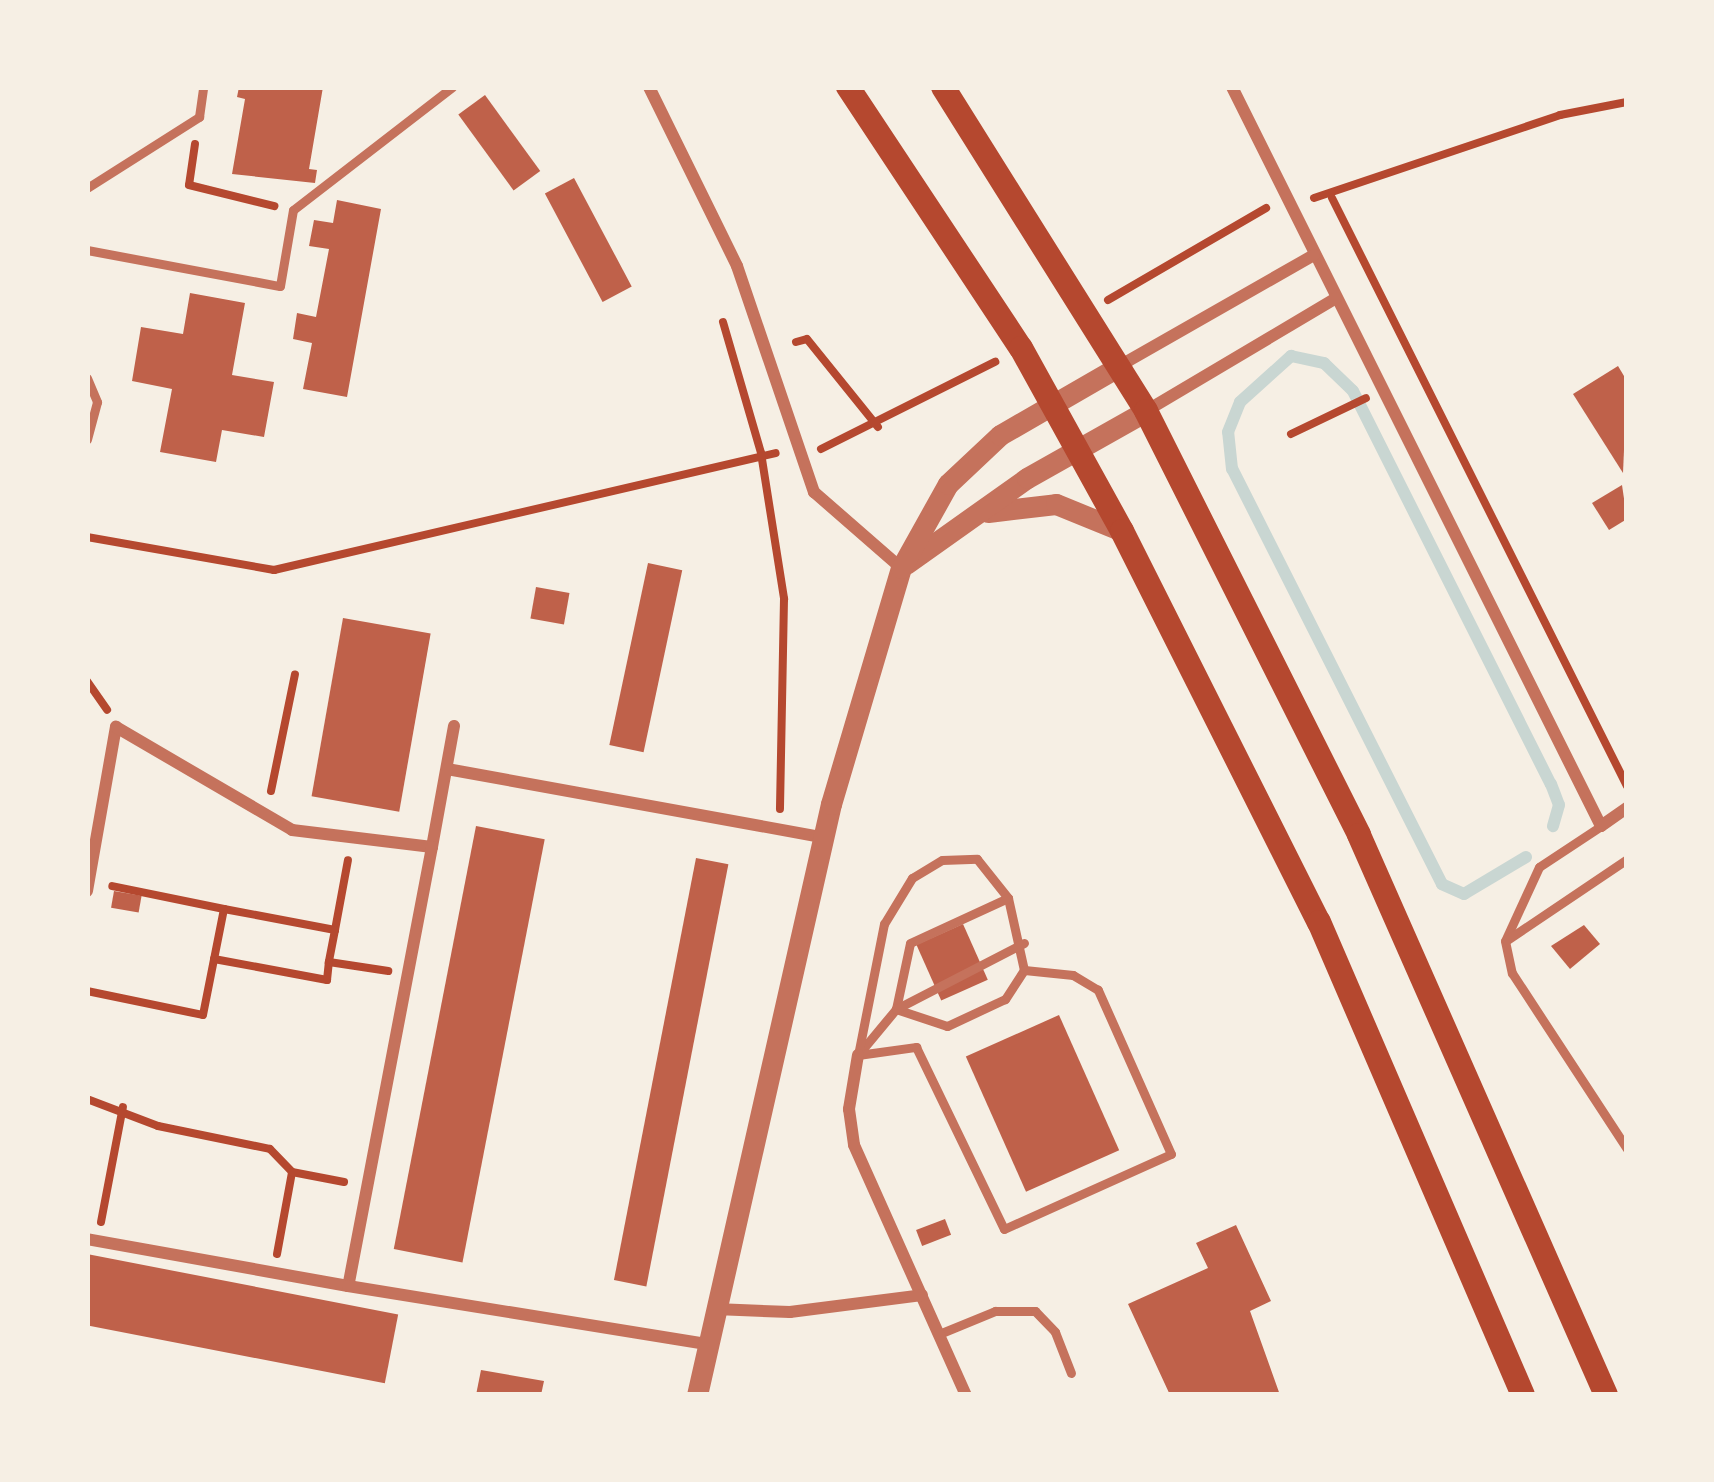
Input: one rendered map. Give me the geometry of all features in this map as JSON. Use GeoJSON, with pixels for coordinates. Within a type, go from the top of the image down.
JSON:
{"type":"FeatureCollection","features":[{"type":"Feature","properties":{"kind":"main road"},"geometry":{"type":"LineString","coordinates":[[848,87],[1021,348],[1122,531],[1319,922],[1522,1395]]}},
{"type":"Feature","properties":{"kind":"main road"},"geometry":{"type":"LineString","coordinates":[[943,87],[1089,311],[1146,411],[1359,835],[1606,1395]]}},
{"type":"Feature","properties":{"kind":"street"},"geometry":{"type":"LineString","coordinates":[[649,87],[737,266],[794,452],[839,520],[901,568]]}},
{"type":"Feature","properties":{"kind":"street"},"geometry":{"type":"LineString","coordinates":[[1232,87],[1601,826],[1627,808]]}},
{"type":"Feature","properties":{"kind":"street"},"geometry":{"type":"LineString","coordinates":[[697,1395],[823,837],[901,568],[948,484],[1000,435],[1314,255]]}},
{"type":"Feature","properties":{"kind":"street"},"geometry":{"type":"LineString","coordinates":[[901,568],[1077,449],[1336,298]]}},
{"type":"Feature","properties":{"kind":"street"},"geometry":{"type":"LineString","coordinates":[[976,516],[1027,502],[1056,504],[1122,531]]}},
{"type":"Feature","properties":{"kind":"street"},"geometry":{"type":"LineString","coordinates":[[348,1286],[454,726]]}},
{"type":"Feature","properties":{"kind":"street"},"geometry":{"type":"LineString","coordinates":[[88,886],[116,727],[292,830],[432,847]]}},
{"type":"Feature","properties":{"kind":"street"},"geometry":{"type":"LineString","coordinates":[[447,769],[823,837]]}},
{"type":"Feature","properties":{"kind":"street"},"geometry":{"type":"LineString","coordinates":[[858,1055],[849,1109],[854,1145],[966,1395]]}},
{"type":"Feature","properties":{"kind":"street"},"geometry":{"type":"LineString","coordinates":[[92,1240],[706,1344]]}},
{"type":"Feature","properties":{"kind":"street"},"geometry":{"type":"LineString","coordinates":[[715,1309],[790,1312],[922,1295]]}},
{"type":"Feature","properties":{"kind":"lane"},"geometry":{"type":"LineString","coordinates":[[87,188],[199,117],[203,87]]}},
{"type":"Feature","properties":{"kind":"lane"},"geometry":{"type":"LineString","coordinates":[[87,250],[280,286],[293,210],[452,87]]}},
{"type":"Feature","properties":{"kind":"lane"},"geometry":{"type":"LineString","coordinates":[[87,378],[97,402],[87,440]]}},
{"type":"Feature","properties":{"kind":"lane"},"geometry":{"type":"LineString","coordinates":[[1601,826],[1539,867],[1505,941],[1512,973],[1627,1149]]}},
{"type":"Feature","properties":{"kind":"lane"},"geometry":{"type":"LineString","coordinates":[[858,1055],[884,924],[912,878],[942,860],[977,859],[1008,898],[1024,943],[1024,970],[1005,999],[947,1026],[896,1009]]}},
{"type":"Feature","properties":{"kind":"lane"},"geometry":{"type":"LineString","coordinates":[[1505,941],[1627,859]]}},
{"type":"Feature","properties":{"kind":"lane"},"geometry":{"type":"LineString","coordinates":[[896,1009],[910,943],[1008,898]]}},
{"type":"Feature","properties":{"kind":"lane"},"geometry":{"type":"LineString","coordinates":[[858,1055],[896,1009],[1024,943]]}},
{"type":"Feature","properties":{"kind":"lane"},"geometry":{"type":"LineString","coordinates":[[858,1055],[916,1047],[1004,1229],[1171,1154],[1097,990],[1073,975],[1024,970]]}},
{"type":"Feature","properties":{"kind":"lane"},"geometry":{"type":"LineString","coordinates":[[939,1334],[995,1310],[1034,1311],[1055,1332],[1071,1373]]}},
{"type":"Feature","properties":{"kind":"path"},"geometry":{"type":"LineString","coordinates":[[1089,311],[1286,197],[1332,198],[1560,115],[1627,102]]}},
{"type":"Feature","properties":{"kind":"path"},"geometry":{"type":"LineString","coordinates":[[199,117],[189,185],[293,210]]}},
{"type":"Feature","properties":{"kind":"path"},"geometry":{"type":"LineString","coordinates":[[1332,198],[1627,785]]}},
{"type":"Feature","properties":{"kind":"path"},"geometry":{"type":"LineString","coordinates":[[723,322],[761,453],[786,653],[779,829]]}},
{"type":"Feature","properties":{"kind":"path"},"geometry":{"type":"LineString","coordinates":[[796,342],[807,339],[878,427]]}},
{"type":"Feature","properties":{"kind":"path"},"geometry":{"type":"LineString","coordinates":[[87,537],[274,570],[761,453],[831,448],[1021,348]]}},
{"type":"Feature","properties":{"kind":"path"},"geometry":{"type":"LineString","coordinates":[[1292,434],[1367,398]]}},
{"type":"Feature","properties":{"kind":"path"},"geometry":{"type":"LineString","coordinates":[[266,816],[296,674]]}},
{"type":"Feature","properties":{"kind":"path"},"geometry":{"type":"LineString","coordinates":[[214,959],[327,980],[352,839]]}},
{"type":"Feature","properties":{"kind":"path"},"geometry":{"type":"LineString","coordinates":[[88,886],[334,930]]}},
{"type":"Feature","properties":{"kind":"path"},"geometry":{"type":"LineString","coordinates":[[87,991],[203,1015],[224,909]]}},
{"type":"Feature","properties":{"kind":"path"},"geometry":{"type":"LineString","coordinates":[[329,962],[407,975]]}},
{"type":"Feature","properties":{"kind":"path"},"geometry":{"type":"LineString","coordinates":[[87,1099],[123,1106],[158,1126],[270,1148],[292,1172],[367,1186]]}},
{"type":"Feature","properties":{"kind":"path"},"geometry":{"type":"LineString","coordinates":[[92,1240],[123,1106]]}},
{"type":"Feature","properties":{"kind":"path"},"geometry":{"type":"LineString","coordinates":[[274,1273],[292,1172]]}},
{"type":"Feature","properties":{"kind":"building"},"geometry":{"type":"Polygon","coordinates":[[[239,87],[323,87],[309,169],[317,170],[315,183],[232,174],[245,99],[237,97],[239,87]]]}},
{"type":"Feature","properties":{"kind":"building"},"geometry":{"type":"Polygon","coordinates":[[[485,95],[540,171],[514,190],[458,114],[485,95]]]}},
{"type":"Feature","properties":{"kind":"building"},"geometry":{"type":"Polygon","coordinates":[[[574,178],[632,287],[603,302],[545,193],[574,178]]]}},
{"type":"Feature","properties":{"kind":"building"},"geometry":{"type":"Polygon","coordinates":[[[337,200],[381,209],[347,397],[303,389],[312,343],[293,339],[297,313],[316,317],[329,249],[309,246],[314,220],[333,223],[337,200]]]}},
{"type":"Feature","properties":{"kind":"building"},"geometry":{"type":"Polygon","coordinates":[[[190,293],[245,303],[232,375],[274,382],[264,437],[222,430],[216,462],[160,452],[172,389],[132,381],[141,327],[183,334],[190,293]]]}},
{"type":"Feature","properties":{"kind":"building"},"geometry":{"type":"Polygon","coordinates":[[[1618,366],[1627,381],[1623,473],[1573,394],[1618,366]]]}},
{"type":"Feature","properties":{"kind":"building"},"geometry":{"type":"Polygon","coordinates":[[[1622,485],[1627,519],[1609,530],[1592,503],[1622,485]]]}},
{"type":"Feature","properties":{"kind":"building"},"geometry":{"type":"Polygon","coordinates":[[[648,563],[682,570],[644,752],[609,745],[648,563]]]}},
{"type":"Feature","properties":{"kind":"building"},"geometry":{"type":"Polygon","coordinates":[[[536,587],[569,593],[564,624],[530,619],[536,587]]]}},
{"type":"Feature","properties":{"kind":"building"},"geometry":{"type":"Polygon","coordinates":[[[343,618],[431,633],[399,812],[312,796],[343,618]]]}},
{"type":"Feature","properties":{"kind":"building"},"geometry":{"type":"Polygon","coordinates":[[[476,826],[545,839],[462,1262],[394,1249],[476,826]]]}},
{"type":"Feature","properties":{"kind":"building"},"geometry":{"type":"Polygon","coordinates":[[[696,858],[728,864],[646,1286],[614,1280],[696,858]]]}},
{"type":"Feature","properties":{"kind":"building"},"geometry":{"type":"Polygon","coordinates":[[[114,891],[142,896],[139,913],[111,908],[114,891]]]}},
{"type":"Feature","properties":{"kind":"building"},"geometry":{"type":"Polygon","coordinates":[[[963,924],[988,980],[941,1000],[916,945],[963,924]]]}},
{"type":"Feature","properties":{"kind":"building"},"geometry":{"type":"Polygon","coordinates":[[[1584,925],[1600,944],[1570,969],[1551,946],[1584,925]]]}},
{"type":"Feature","properties":{"kind":"building"},"geometry":{"type":"Polygon","coordinates":[[[1059,1015],[1119,1150],[1026,1192],[966,1056],[1059,1015]]]}},
{"type":"Feature","properties":{"kind":"building"},"geometry":{"type":"Polygon","coordinates":[[[945,1219],[951,1235],[922,1246],[916,1230],[945,1219]]]}},
{"type":"Feature","properties":{"kind":"building"},"geometry":{"type":"Polygon","coordinates":[[[1236,1225],[1271,1301],[1250,1311],[1280,1395],[1170,1395],[1128,1304],[1208,1268],[1196,1243],[1236,1225]]]}},
{"type":"Feature","properties":{"kind":"building"},"geometry":{"type":"Polygon","coordinates":[[[87,1254],[398,1314],[385,1383],[87,1325],[87,1254]]]}},
{"type":"Feature","properties":{"kind":"building"},"geometry":{"type":"Polygon","coordinates":[[[481,1370],[544,1381],[541,1395],[476,1395],[481,1370]]]}},
{"type":"Feature","properties":{"kind":"waterway"},"geometry":{"type":"LineString","coordinates":[[1526,857],[1464,894],[1442,884],[1232,469],[1228,432],[1240,402],[1291,356],[1324,363],[1353,391],[1551,784],[1559,805],[1553,826]]}}]}
